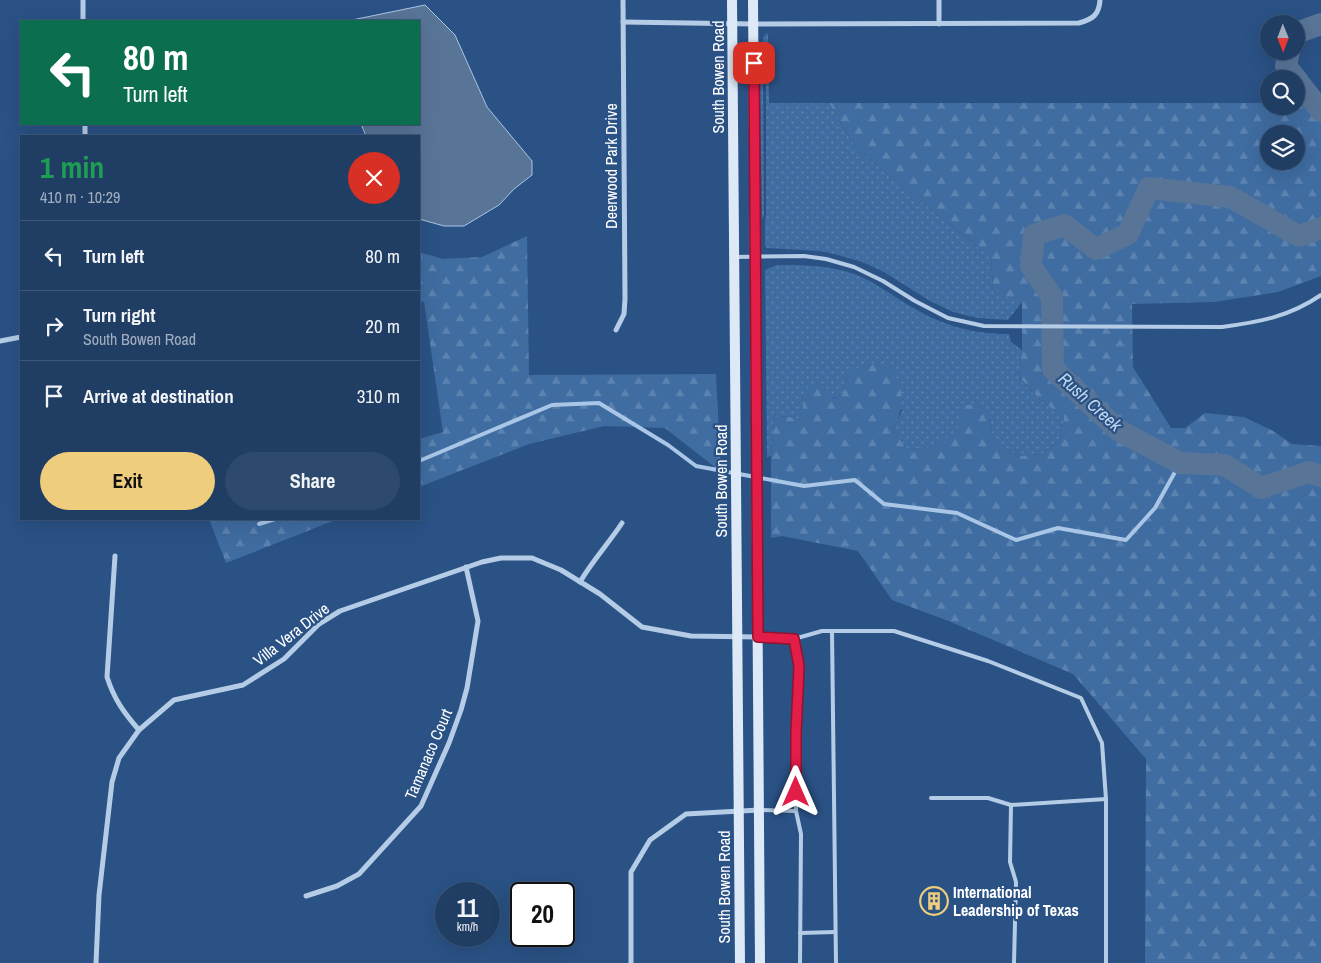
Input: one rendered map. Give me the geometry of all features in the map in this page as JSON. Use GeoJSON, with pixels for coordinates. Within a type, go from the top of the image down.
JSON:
{"type":"FeatureCollection","features":[{"type":"Feature","properties":{"kind":"main road","name":"South Bowen Road"},"geometry":{"type":"LineString","coordinates":[[732,0],[740,963]]}},
{"type":"Feature","properties":{"kind":"main road"},"geometry":{"type":"LineString","coordinates":[[753,0],[760,963]]}},
{"type":"Feature","properties":{"kind":"street"},"geometry":{"type":"LineString","coordinates":[[83,0],[83,20]]}},
{"type":"Feature","properties":{"kind":"street","name":"Deerwood Park Drive"},"geometry":{"type":"LineString","coordinates":[[616,330],[624,314],[625,299],[623,0]]}},
{"type":"Feature","properties":{"kind":"street"},"geometry":{"type":"LineString","coordinates":[[939,0],[939,24]]}},
{"type":"Feature","properties":{"kind":"street"},"geometry":{"type":"LineString","coordinates":[[623,22],[754,24],[1079,23],[1094,17],[1099,10],[1100,0]]}},
{"type":"Feature","properties":{"kind":"street"},"geometry":{"type":"LineString","coordinates":[[0,341],[20,337]]}},
{"type":"Feature","properties":{"kind":"street"},"geometry":{"type":"LineString","coordinates":[[580,582],[622,523]]}},
{"type":"Feature","properties":{"kind":"street"},"geometry":{"type":"LineString","coordinates":[[115,556],[107,677],[111,690],[123,711],[139,730]]}},
{"type":"Feature","properties":{"kind":"street","name":"Villa Vera Drive"},"geometry":{"type":"LineString","coordinates":[[96,963],[99,895],[112,782],[119,758],[139,730],[174,700],[243,684],[284,659],[318,624],[340,611],[466,567],[502,558],[532,558],[561,570],[600,594],[642,627],[690,636],[758,637]]}},
{"type":"Feature","properties":{"kind":"street","name":"Tamanaco Court"},"geometry":{"type":"LineString","coordinates":[[306,896],[337,886],[359,874],[421,806],[450,743],[467,688],[478,621],[466,567]]}},
{"type":"Feature","properties":{"kind":"street"},"geometry":{"type":"LineString","coordinates":[[631,963],[631,872],[650,840],[686,814],[759,810]]}},
{"type":"Feature","properties":{"kind":"lane"},"geometry":{"type":"LineString","coordinates":[[734,257],[804,256],[826,259],[854,267],[883,281],[948,318],[984,326],[1222,327],[1261,322],[1280,316],[1308,304],[1321,295]]}},
{"type":"Feature","properties":{"kind":"lane"},"geometry":{"type":"LineString","coordinates":[[758,637],[794,639],[822,631],[894,631],[988,661],[1081,698],[1102,743],[1106,799],[1106,963]]}},
{"type":"Feature","properties":{"kind":"lane"},"geometry":{"type":"LineString","coordinates":[[832,631],[836,963]]}},
{"type":"Feature","properties":{"kind":"lane"},"geometry":{"type":"LineString","coordinates":[[794,639],[799,666],[796,734],[796,811],[801,834],[800,963]]}},
{"type":"Feature","properties":{"kind":"lane"},"geometry":{"type":"LineString","coordinates":[[930,798],[988,798],[1011,805],[1106,799]]}},
{"type":"Feature","properties":{"kind":"lane"},"geometry":{"type":"LineString","coordinates":[[1011,805],[1010,862],[1016,882],[1014,963]]}},
{"type":"Feature","properties":{"kind":"lane"},"geometry":{"type":"LineString","coordinates":[[759,810],[796,811]]}},
{"type":"Feature","properties":{"kind":"lane"},"geometry":{"type":"LineString","coordinates":[[800,933],[835,932]]}},
{"type":"Feature","properties":{"kind":"green space"},"geometry":{"type":"Polygon","coordinates":[[[768,33],[769,103],[829,103],[856,148],[991,258],[993,292],[1022,302],[1008,320],[977,318],[953,312],[930,301],[884,272],[862,262],[820,251],[767,248],[765,246],[766,79],[763,37],[768,33]]]}},
{"type":"Feature","properties":{"kind":"green space"},"geometry":{"type":"Polygon","coordinates":[[[760,73],[763,80],[764,215],[762,219],[760,73]]]}},
{"type":"Feature","properties":{"kind":"green space"},"geometry":{"type":"Polygon","coordinates":[[[1321,102],[1321,276],[1278,292],[1214,302],[1132,304],[1133,367],[1171,428],[1185,428],[1205,413],[1244,417],[1273,431],[1292,444],[1321,446],[1321,963],[1145,963],[1146,759],[1073,674],[946,620],[892,600],[858,551],[782,536],[771,538],[771,457],[774,418],[786,416],[799,420],[803,409],[802,395],[811,384],[824,388],[832,399],[842,395],[847,376],[866,362],[892,368],[902,399],[900,412],[893,430],[906,448],[923,448],[936,445],[959,427],[961,406],[980,404],[989,419],[994,441],[1018,456],[1042,454],[1060,440],[1064,417],[1040,400],[1019,377],[1022,350],[1022,303],[993,292],[991,258],[856,148],[829,103],[1260,103],[1260,115],[1305,115],[1305,103],[1321,102]]]}},
{"type":"Feature","properties":{"kind":"green space"},"geometry":{"type":"Polygon","coordinates":[[[527,236],[529,375],[716,374],[721,472],[665,428],[604,426],[529,444],[420,487],[420,439],[443,432],[424,302],[420,301],[420,252],[443,259],[482,257],[527,236]]]}},
{"type":"Feature","properties":{"kind":"green space"},"geometry":{"type":"Polygon","coordinates":[[[777,265],[804,265],[848,272],[871,282],[930,317],[942,322],[967,330],[1009,334],[1011,342],[1022,350],[1019,378],[1040,400],[1064,417],[1060,440],[1042,454],[1018,456],[994,441],[989,419],[959,427],[947,440],[927,449],[906,448],[893,430],[902,410],[847,376],[842,395],[831,399],[802,395],[803,409],[799,420],[786,416],[774,418],[771,456],[767,457],[765,270],[777,265]]]}},
{"type":"Feature","properties":{"kind":"green space"},"geometry":{"type":"Polygon","coordinates":[[[209,520],[335,520],[226,563],[209,520]]]}},
{"type":"Feature","properties":{"kind":"shaded area"},"geometry":{"type":"Polygon","coordinates":[[[425,5],[455,35],[487,107],[532,161],[532,175],[514,189],[499,205],[464,226],[444,226],[420,219],[420,135],[366,135],[361,125],[420,125],[420,20],[352,20],[425,5]]]}},
{"type":"Feature","properties":{"kind":"waterway","name":"Rush Creek"},"geometry":{"type":"LineString","coordinates":[[1305,30],[1321,24]]}},
{"type":"Feature","properties":{"kind":"waterway","name":"Rush Creek"},"geometry":{"type":"LineString","coordinates":[[1287,60],[1286,66],[1289,70]]}},
{"type":"Feature","properties":{"kind":"waterway","name":"Rush Creek"},"geometry":{"type":"LineString","coordinates":[[1305,91],[1321,111]]}},
{"type":"Feature","properties":{"kind":"waterway","name":"Rush Creek"},"geometry":{"type":"LineString","coordinates":[[1321,228],[1299,236],[1230,197],[1149,188],[1128,234],[1096,249],[1064,225],[1034,235],[1031,266],[1052,297],[1053,369],[1118,430],[1180,463],[1225,465],[1261,488],[1309,472],[1321,476]]}},
{"type":"Feature","properties":{"kind":"waterway"},"geometry":{"type":"LineString","coordinates":[[420,461],[552,405],[599,403],[668,445],[696,466],[804,486],[855,480],[884,504],[957,513],[1016,540],[1058,528],[1126,540],[1155,508],[1180,463]]}},
{"type":"Feature","properties":{"kind":"waterway"},"geometry":{"type":"LineString","coordinates":[[259,524],[272,520]]}},
{"type":"Feature","properties":{"kind":"place","name":"International Leadership of Texas"},"geometry":{"type":"Point","coordinates":[934,901]}},
{"type":"Feature","properties":{"kind":"route"},"geometry":{"type":"LineString","coordinates":[[754,63],[758,637],[794,639],[799,666],[796,792]]}}]}
